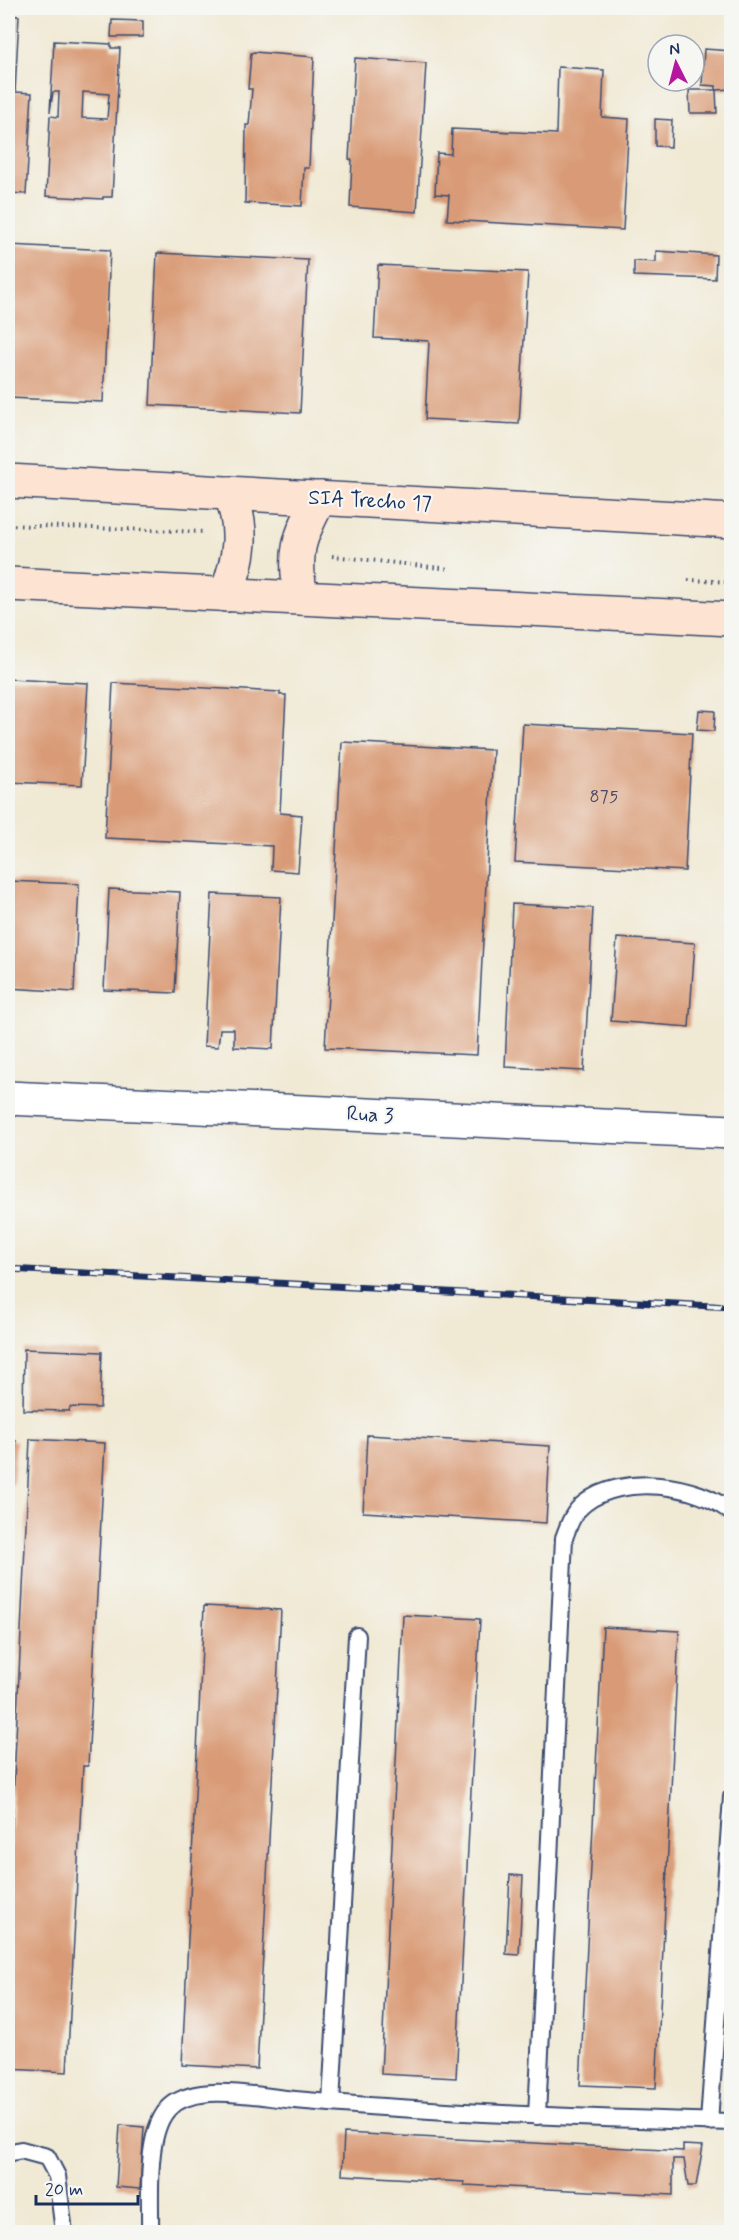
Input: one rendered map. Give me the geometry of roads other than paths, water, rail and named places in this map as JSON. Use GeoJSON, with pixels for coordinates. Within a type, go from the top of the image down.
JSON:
{"type":"FeatureCollection","features":[{"type":"Feature","properties":{"kind":"main road","name":"SIA Trecho 17"},"geometry":{"type":"LineString","coordinates":[[8,481],[732,521]]}},
{"type":"Feature","properties":{"kind":"main road"},"geometry":{"type":"LineString","coordinates":[[226,595],[236,570],[241,533],[238,512],[230,493]]}},
{"type":"Feature","properties":{"kind":"main road"},"geometry":{"type":"LineString","coordinates":[[301,598],[297,552],[304,527],[320,498]]}},
{"type":"Feature","properties":{"kind":"main road"},"geometry":{"type":"LineString","coordinates":[[8,584],[732,619]]}},
{"type":"Feature","properties":{"kind":"street","name":"Rua 3"},"geometry":{"type":"LineString","coordinates":[[8,1098],[732,1132]]}},
{"type":"Feature","properties":{"kind":"lane"},"geometry":{"type":"LineString","coordinates":[[537,2116],[564,1538],[573,1515],[585,1503],[607,1490],[633,1485],[697,1492],[724,1506],[732,1513]]}},
{"type":"Feature","properties":{"kind":"lane"},"geometry":{"type":"LineString","coordinates":[[331,2103],[357,1636]]}},
{"type":"Feature","properties":{"kind":"lane"},"geometry":{"type":"LineString","coordinates":[[709,2122],[732,1797]]}},
{"type":"Feature","properties":{"kind":"lane"},"geometry":{"type":"LineString","coordinates":[[150,2232],[153,2149],[158,2123],[170,2106],[189,2094],[230,2093],[331,2103],[537,2116],[732,2122]]}},
{"type":"Feature","properties":{"kind":"lane"},"geometry":{"type":"LineString","coordinates":[[8,2153],[21,2150],[47,2157],[57,2176],[64,2232]]}},
{"type":"Feature","properties":{"kind":"railway"},"geometry":{"type":"LineString","coordinates":[[8,1269],[732,1307]]}}]}
